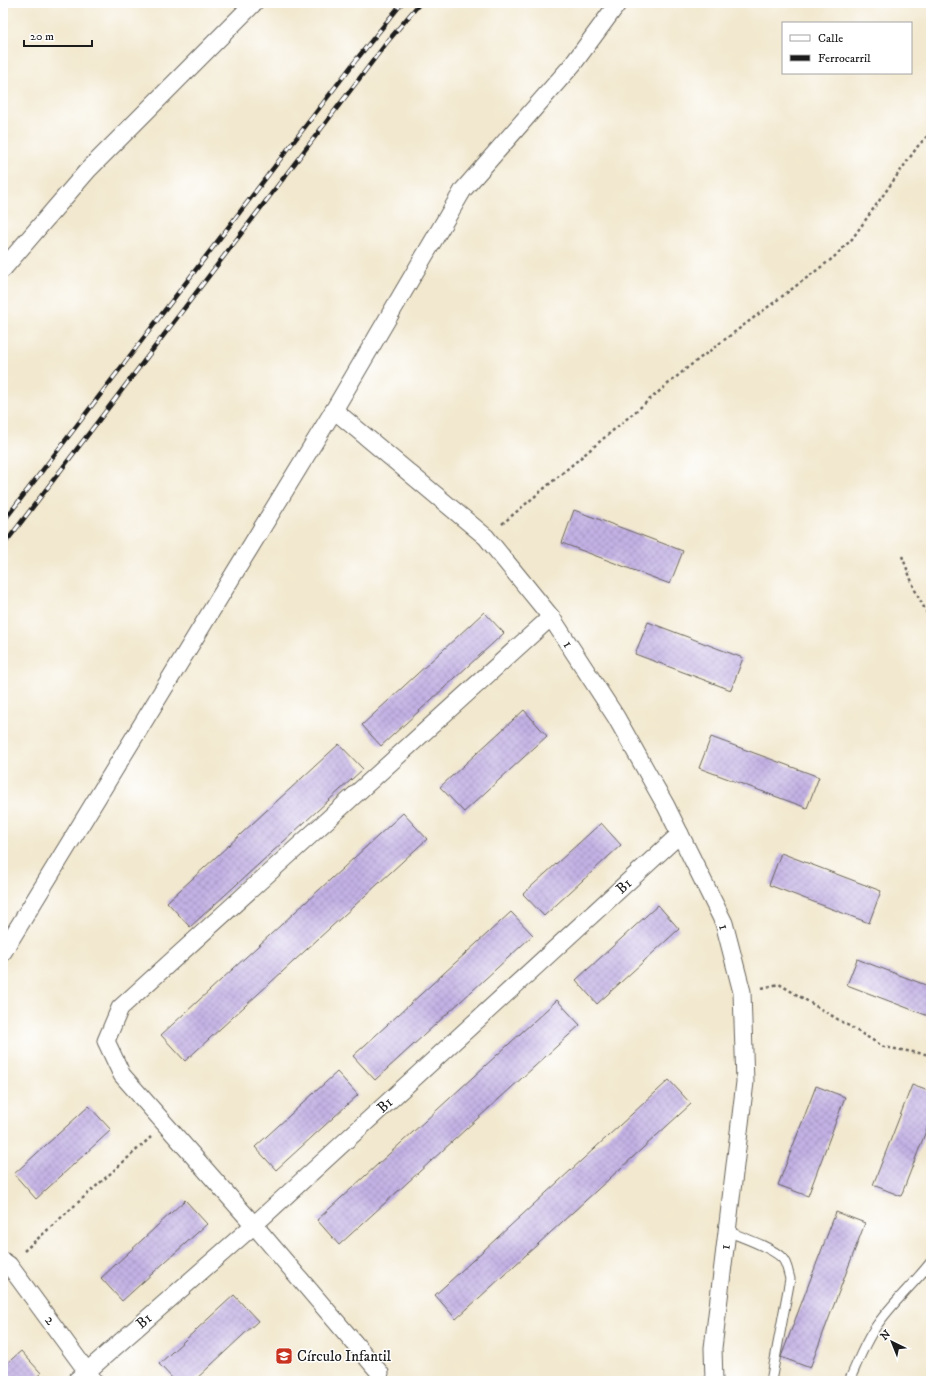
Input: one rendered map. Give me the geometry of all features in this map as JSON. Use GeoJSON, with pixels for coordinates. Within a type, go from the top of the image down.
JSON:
{"type":"FeatureCollection","features":[{"type":"Feature","properties":{"kind":"street"},"geometry":{"type":"LineString","coordinates":[[3,269],[88,170],[254,3]]}},
{"type":"Feature","properties":{"kind":"street"},"geometry":{"type":"LineString","coordinates":[[3,952],[334,410],[463,190],[573,64],[618,3]]}},
{"type":"Feature","properties":{"kind":"street","name":"1"},"geometry":{"type":"LineString","coordinates":[[334,410],[486,537],[551,617],[616,717],[666,806],[724,923],[742,992],[745,1082],[714,1348],[714,1381]]}},
{"type":"Feature","properties":{"kind":"street"},"geometry":{"type":"LineString","coordinates":[[380,1374],[254,1225],[122,1075],[106,1041],[120,1008],[551,617]]}},
{"type":"Feature","properties":{"kind":"street","name":"B1"},"geometry":{"type":"LineString","coordinates":[[86,1378],[680,834]]}},
{"type":"Feature","properties":{"kind":"street","name":"2"},"geometry":{"type":"LineString","coordinates":[[6,1263],[86,1378]]}},
{"type":"Feature","properties":{"kind":"lane"},"geometry":{"type":"LineString","coordinates":[[727,1231],[773,1251],[782,1258],[788,1267],[790,1279],[771,1381]]}},
{"type":"Feature","properties":{"kind":"lane"},"geometry":{"type":"LineString","coordinates":[[849,1381],[874,1329],[890,1307],[919,1278],[931,1262]]}},
{"type":"Feature","properties":{"kind":"path"},"geometry":{"type":"LineString","coordinates":[[486,537],[687,368],[833,258],[852,238],[918,146],[931,132]]}},
{"type":"Feature","properties":{"kind":"path"},"geometry":{"type":"LineString","coordinates":[[902,556],[915,590],[931,622]]}},
{"type":"Feature","properties":{"kind":"path"},"geometry":{"type":"LineString","coordinates":[[742,992],[779,984],[884,1047],[931,1055]]}},
{"type":"Feature","properties":{"kind":"path"},"geometry":{"type":"LineString","coordinates":[[6,1263],[166,1124]]}},
{"type":"Feature","properties":{"kind":"building"},"geometry":{"type":"Polygon","coordinates":[[[574,510],[683,551],[670,584],[562,543],[574,510]]]}},
{"type":"Feature","properties":{"kind":"building"},"geometry":{"type":"Polygon","coordinates":[[[484,612],[504,633],[381,746],[362,725],[484,612]]]}},
{"type":"Feature","properties":{"kind":"building"},"geometry":{"type":"Polygon","coordinates":[[[648,622],[743,658],[731,690],[635,654],[648,622]]]}},
{"type":"Feature","properties":{"kind":"building"},"geometry":{"type":"Polygon","coordinates":[[[524,710],[547,736],[464,812],[440,787],[524,710]]]}},
{"type":"Feature","properties":{"kind":"building"},"geometry":{"type":"Polygon","coordinates":[[[711,737],[819,777],[807,808],[699,768],[711,737]]]}},
{"type":"Feature","properties":{"kind":"building"},"geometry":{"type":"Polygon","coordinates":[[[339,744],[363,769],[190,927],[167,902],[339,744]]]}},
{"type":"Feature","properties":{"kind":"building"},"geometry":{"type":"Polygon","coordinates":[[[403,813],[427,839],[185,1061],[161,1035],[403,813]]]}},
{"type":"Feature","properties":{"kind":"building"},"geometry":{"type":"Polygon","coordinates":[[[601,823],[621,845],[544,916],[523,894],[601,823]]]}},
{"type":"Feature","properties":{"kind":"building"},"geometry":{"type":"Polygon","coordinates":[[[781,853],[881,891],[869,923],[769,885],[781,853]]]}},
{"type":"Feature","properties":{"kind":"building"},"geometry":{"type":"Polygon","coordinates":[[[658,905],[679,929],[597,1004],[576,980],[658,905]]]}},
{"type":"Feature","properties":{"kind":"building"},"geometry":{"type":"Polygon","coordinates":[[[511,912],[533,935],[375,1080],[353,1056],[511,912]]]}},
{"type":"Feature","properties":{"kind":"building"},"geometry":{"type":"Polygon","coordinates":[[[857,959],[931,987],[931,1017],[847,985],[857,959]]]}},
{"type":"Feature","properties":{"kind":"building"},"geometry":{"type":"Polygon","coordinates":[[[557,1000],[580,1025],[339,1245],[317,1220],[557,1000]]]}},
{"type":"Feature","properties":{"kind":"building"},"geometry":{"type":"Polygon","coordinates":[[[337,1072],[358,1095],[276,1170],[255,1147],[337,1072]]]}},
{"type":"Feature","properties":{"kind":"building"},"geometry":{"type":"Polygon","coordinates":[[[669,1080],[691,1104],[456,1319],[435,1295],[669,1080]]]}},
{"type":"Feature","properties":{"kind":"building"},"geometry":{"type":"Polygon","coordinates":[[[912,1085],[931,1092],[931,1118],[901,1196],[873,1185],[912,1085]]]}},
{"type":"Feature","properties":{"kind":"building"},"geometry":{"type":"Polygon","coordinates":[[[816,1086],[845,1097],[808,1196],[778,1185],[816,1086]]]}},
{"type":"Feature","properties":{"kind":"building"},"geometry":{"type":"Polygon","coordinates":[[[89,1106],[111,1130],[36,1199],[14,1174],[89,1106]]]}},
{"type":"Feature","properties":{"kind":"building"},"geometry":{"type":"Polygon","coordinates":[[[185,1200],[207,1224],[122,1301],[101,1278],[185,1200]]]}},
{"type":"Feature","properties":{"kind":"building"},"geometry":{"type":"Polygon","coordinates":[[[836,1212],[865,1223],[810,1368],[781,1357],[836,1212]]]}},
{"type":"Feature","properties":{"kind":"building"},"geometry":{"type":"Polygon","coordinates":[[[234,1295],[258,1321],[194,1381],[175,1381],[159,1364],[234,1295]]]}},
{"type":"Feature","properties":{"kind":"building"},"geometry":{"type":"Polygon","coordinates":[[[21,1351],[41,1373],[32,1381],[3,1381],[3,1367],[21,1351]]]}},
{"type":"Feature","properties":{"kind":"railway"},"geometry":{"type":"LineString","coordinates":[[3,522],[356,60],[402,3]]}},
{"type":"Feature","properties":{"kind":"railway"},"geometry":{"type":"LineString","coordinates":[[3,546],[388,41],[420,3]]}},
{"type":"Feature","properties":{"kind":"place","name":"Círculo Infantil"},"geometry":{"type":"Point","coordinates":[284,1356]}}]}
